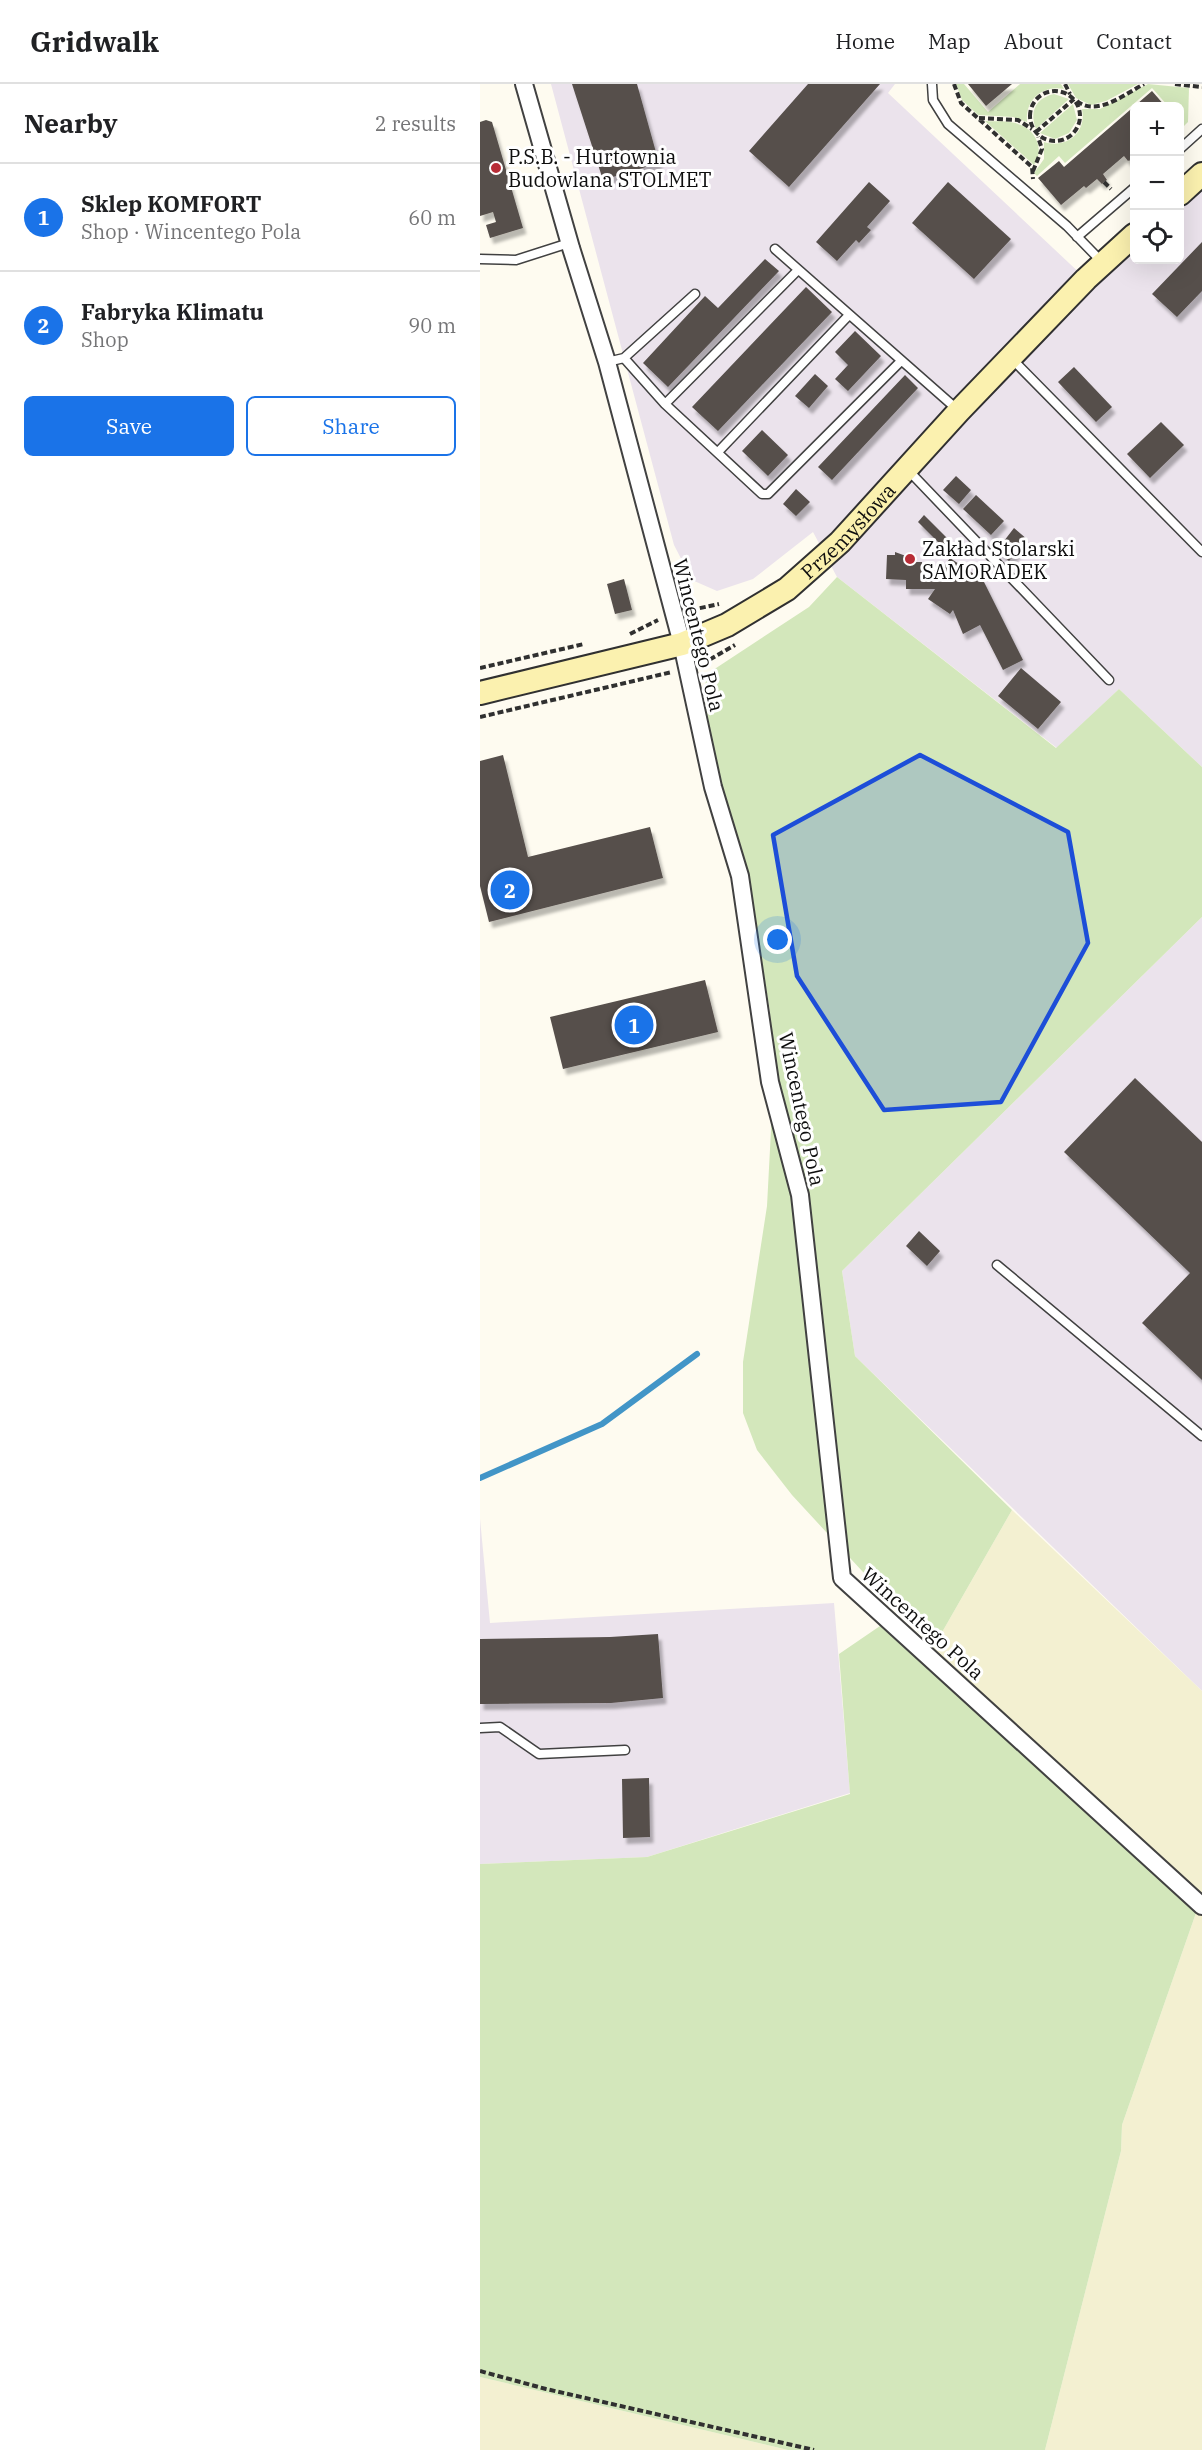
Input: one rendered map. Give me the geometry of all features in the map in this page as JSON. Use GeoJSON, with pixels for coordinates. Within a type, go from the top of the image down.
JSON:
{"type":"FeatureCollection","features":[{"type":"Feature","properties":{"kind":"street","name":"Wincentego Pola"},"geometry":{"type":"LineString","coordinates":[[524,84],[569,243],[608,362],[682,644],[713,787],[740,876],[770,1082],[800,1195],[842,1578],[1202,1906]]}},
{"type":"Feature","properties":{"kind":"street"},"geometry":{"type":"LineString","coordinates":[[1184,190],[1202,174]]}},
{"type":"Feature","properties":{"kind":"street","name":"Przemysłowa"},"geometry":{"type":"LineString","coordinates":[[480,693],[682,644],[727,625],[787,589],[840,543],[959,411],[1012,359],[1102,263],[1130,238]]}},
{"type":"Feature","properties":{"kind":"lane"},"geometry":{"type":"LineString","coordinates":[[932,84],[933,100],[948,124],[1077,237],[1102,263]]}},
{"type":"Feature","properties":{"kind":"lane"},"geometry":{"type":"LineString","coordinates":[[1184,145],[1202,129]]}},
{"type":"Feature","properties":{"kind":"lane"},"geometry":{"type":"LineString","coordinates":[[1077,237],[1130,191]]}},
{"type":"Feature","properties":{"kind":"lane"},"geometry":{"type":"LineString","coordinates":[[480,259],[516,260],[569,243]]}},
{"type":"Feature","properties":{"kind":"lane"},"geometry":{"type":"LineString","coordinates":[[775,249],[959,411]]}},
{"type":"Feature","properties":{"kind":"lane"},"geometry":{"type":"LineString","coordinates":[[665,404],[798,270]]}},
{"type":"Feature","properties":{"kind":"lane"},"geometry":{"type":"LineString","coordinates":[[608,362],[624,357],[695,294]]}},
{"type":"Feature","properties":{"kind":"lane"},"geometry":{"type":"LineString","coordinates":[[718,452],[849,315]]}},
{"type":"Feature","properties":{"kind":"lane"},"geometry":{"type":"LineString","coordinates":[[624,357],[665,404],[762,494],[768,494],[901,360]]}},
{"type":"Feature","properties":{"kind":"lane"},"geometry":{"type":"LineString","coordinates":[[1012,359],[1202,552]]}},
{"type":"Feature","properties":{"kind":"lane"},"geometry":{"type":"LineString","coordinates":[[908,470],[1109,680]]}},
{"type":"Feature","properties":{"kind":"lane"},"geometry":{"type":"LineString","coordinates":[[997,1265],[1202,1436]]}},
{"type":"Feature","properties":{"kind":"lane"},"geometry":{"type":"LineString","coordinates":[[480,1728],[500,1727],[539,1754],[625,1750]]}},
{"type":"Feature","properties":{"kind":"path"},"geometry":{"type":"LineString","coordinates":[[954,84],[961,103],[1032,167],[1034,189]]}},
{"type":"Feature","properties":{"kind":"path"},"geometry":{"type":"LineString","coordinates":[[978,118],[1017,120],[1047,140],[1055,142],[1072,135],[1079,125],[1081,116],[1065,84]]}},
{"type":"Feature","properties":{"kind":"path"},"geometry":{"type":"LineString","coordinates":[[1032,172],[1037,166],[1042,149],[1030,121],[1030,112],[1039,97],[1055,91],[1074,99],[1082,106],[1099,107],[1144,84]]}},
{"type":"Feature","properties":{"kind":"path"},"geometry":{"type":"LineString","coordinates":[[1175,84],[1202,87]]}},
{"type":"Feature","properties":{"kind":"path"},"geometry":{"type":"LineString","coordinates":[[1036,132],[1074,99]]}},
{"type":"Feature","properties":{"kind":"path"},"geometry":{"type":"LineString","coordinates":[[1104,182],[1111,189]]}},
{"type":"Feature","properties":{"kind":"path"},"geometry":{"type":"LineString","coordinates":[[620,636],[632,633],[674,613],[726,601]]}},
{"type":"Feature","properties":{"kind":"path"},"geometry":{"type":"LineString","coordinates":[[480,668],[585,644]]}},
{"type":"Feature","properties":{"kind":"path"},"geometry":{"type":"LineString","coordinates":[[480,2371],[546,2389],[814,2450]]}},
{"type":"Feature","properties":{"kind":"highlighted area"},"geometry":{"type":"Polygon","coordinates":[[[920,755],[1068,832],[1088,943],[1001,1102],[884,1110],[797,976],[773,835],[920,755]]]}},
{"type":"Feature","properties":{"kind":"shaded area"},"geometry":{"type":"Polygon","coordinates":[[[551,84],[895,84],[888,93],[1086,279],[1130,238],[1130,264],[1184,264],[1184,189],[1202,173],[1202,767],[1119,689],[1057,748],[837,577],[813,532],[753,579],[717,591],[692,580],[674,545],[551,84]]]}},
{"type":"Feature","properties":{"kind":"shaded area"},"geometry":{"type":"Polygon","coordinates":[[[1202,917],[1202,1691],[855,1356],[842,1271],[1202,917]]]}},
{"type":"Feature","properties":{"kind":"shaded area"},"geometry":{"type":"Polygon","coordinates":[[[1012,1510],[1202,1691],[1202,1894],[933,1648],[1012,1510]]]}},
{"type":"Feature","properties":{"kind":"shaded area"},"geometry":{"type":"Polygon","coordinates":[[[480,1519],[490,1623],[834,1603],[850,1793],[647,1857],[480,1864],[480,1519]]]}},
{"type":"Feature","properties":{"kind":"shaded area"},"geometry":{"type":"Polygon","coordinates":[[[1197,1910],[1202,1915],[1202,2450],[1045,2450],[1121,2151],[1122,2125],[1197,1910]]]}},
{"type":"Feature","properties":{"kind":"shaded area"},"geometry":{"type":"Polygon","coordinates":[[[480,2377],[788,2450],[480,2450],[480,2377]]]}},
{"type":"Feature","properties":{"kind":"green space"},"geometry":{"type":"Polygon","coordinates":[[[956,84],[964,84],[988,112],[1020,84],[1061,84],[1064,89],[1049,89],[1036,96],[1029,107],[1027,122],[1013,117],[978,115],[962,100],[956,84]]]}},
{"type":"Feature","properties":{"kind":"green space"},"geometry":{"type":"Polygon","coordinates":[[[1068,84],[1138,84],[1106,101],[1091,105],[1076,98],[1068,84]]]}},
{"type":"Feature","properties":{"kind":"green space"},"geometry":{"type":"Polygon","coordinates":[[[1148,84],[1189,88],[1188,122],[1184,126],[1184,102],[1164,102],[1152,88],[1136,102],[1130,102],[1130,107],[1065,163],[1059,156],[1037,176],[1034,173],[1044,159],[1044,142],[1052,144],[1067,141],[1078,132],[1083,118],[1082,109],[1100,109],[1148,84]]]}},
{"type":"Feature","properties":{"kind":"green space"},"geometry":{"type":"Polygon","coordinates":[[[1054,94],[1069,99],[1036,129],[1033,116],[1036,106],[1043,99],[1054,94]]]}},
{"type":"Feature","properties":{"kind":"green space"},"geometry":{"type":"Polygon","coordinates":[[[1073,104],[1077,120],[1069,133],[1055,139],[1040,133],[1073,104]]]}},
{"type":"Feature","properties":{"kind":"green space"},"geometry":{"type":"Polygon","coordinates":[[[985,121],[1014,123],[1030,130],[1039,147],[1034,165],[985,121]]]}},
{"type":"Feature","properties":{"kind":"green space"},"geometry":{"type":"Polygon","coordinates":[[[837,577],[1056,748],[1119,689],[1202,767],[1202,917],[842,1271],[855,1356],[1012,1510],[933,1648],[792,1495],[757,1450],[743,1413],[743,1362],[767,1206],[771,1130],[770,1011],[760,953],[719,790],[704,693],[707,674],[809,607],[837,577]]]}},
{"type":"Feature","properties":{"kind":"green space"},"geometry":{"type":"Polygon","coordinates":[[[880,1626],[1197,1910],[1122,2125],[1121,2151],[1045,2450],[788,2450],[480,2377],[480,1864],[647,1857],[850,1794],[839,1654],[880,1626]]]}},
{"type":"Feature","properties":{"kind":"building"},"geometry":{"type":"Polygon","coordinates":[[[572,84],[637,84],[659,163],[603,180],[572,84]]]}},
{"type":"Feature","properties":{"kind":"building"},"geometry":{"type":"Polygon","coordinates":[[[808,84],[880,84],[789,187],[749,151],[808,84]]]}},
{"type":"Feature","properties":{"kind":"building"},"geometry":{"type":"Polygon","coordinates":[[[968,84],[1012,84],[986,106],[968,84]]]}},
{"type":"Feature","properties":{"kind":"building"},"geometry":{"type":"Polygon","coordinates":[[[1152,91],[1162,102],[1140,102],[1152,91]]]}},
{"type":"Feature","properties":{"kind":"building"},"geometry":{"type":"Polygon","coordinates":[[[1130,110],[1130,160],[1128,161],[1124,156],[1103,174],[1107,180],[1102,184],[1097,179],[1086,188],[1084,186],[1061,205],[1038,178],[1059,161],[1064,167],[1130,110]]]}},
{"type":"Feature","properties":{"kind":"building"},"geometry":{"type":"Polygon","coordinates":[[[486,120],[492,122],[523,228],[490,238],[486,225],[496,222],[493,212],[480,216],[480,122],[486,120]]]}},
{"type":"Feature","properties":{"kind":"building"},"geometry":{"type":"Polygon","coordinates":[[[869,182],[890,201],[867,227],[871,230],[859,243],[856,240],[837,261],[816,242],[869,182]]]}},
{"type":"Feature","properties":{"kind":"building"},"geometry":{"type":"Polygon","coordinates":[[[948,182],[1011,239],[974,279],[912,223],[948,182]]]}},
{"type":"Feature","properties":{"kind":"building"},"geometry":{"type":"Polygon","coordinates":[[[1202,242],[1202,291],[1177,317],[1152,294],[1181,264],[1184,264],[1184,261],[1202,242]]]}},
{"type":"Feature","properties":{"kind":"building"},"geometry":{"type":"Polygon","coordinates":[[[765,259],[779,271],[668,387],[643,363],[705,296],[718,308],[765,259]]]}},
{"type":"Feature","properties":{"kind":"building"},"geometry":{"type":"Polygon","coordinates":[[[806,287],[832,312],[718,431],[692,407],[806,287]]]}},
{"type":"Feature","properties":{"kind":"building"},"geometry":{"type":"Polygon","coordinates":[[[855,331],[881,356],[848,391],[835,379],[848,365],[835,352],[855,331]]]}},
{"type":"Feature","properties":{"kind":"building"},"geometry":{"type":"Polygon","coordinates":[[[1074,367],[1112,407],[1096,422],[1058,382],[1074,367]]]}},
{"type":"Feature","properties":{"kind":"building"},"geometry":{"type":"Polygon","coordinates":[[[815,374],[828,386],[809,408],[795,396],[815,374]]]}},
{"type":"Feature","properties":{"kind":"building"},"geometry":{"type":"Polygon","coordinates":[[[905,375],[918,388],[832,480],[818,467],[905,375]]]}},
{"type":"Feature","properties":{"kind":"building"},"geometry":{"type":"Polygon","coordinates":[[[1161,422],[1184,445],[1150,478],[1127,454],[1161,422]]]}},
{"type":"Feature","properties":{"kind":"building"},"geometry":{"type":"Polygon","coordinates":[[[762,430],[788,455],[768,476],[742,451],[762,430]]]}},
{"type":"Feature","properties":{"kind":"building"},"geometry":{"type":"Polygon","coordinates":[[[956,476],[971,490],[959,504],[943,490],[956,476]]]}},
{"type":"Feature","properties":{"kind":"building"},"geometry":{"type":"Polygon","coordinates":[[[796,489],[810,502],[796,516],[783,504],[796,489]]]}},
{"type":"Feature","properties":{"kind":"building"},"geometry":{"type":"Polygon","coordinates":[[[976,495],[1004,521],[991,535],[963,509],[976,495]]]}},
{"type":"Feature","properties":{"kind":"building"},"geometry":{"type":"Polygon","coordinates":[[[924,515],[952,543],[946,550],[918,522],[924,515]]]}},
{"type":"Feature","properties":{"kind":"building"},"geometry":{"type":"Polygon","coordinates":[[[1014,528],[1028,540],[1009,561],[997,550],[1014,528]]]}},
{"type":"Feature","properties":{"kind":"building"},"geometry":{"type":"Polygon","coordinates":[[[895,552],[906,556],[906,562],[922,562],[922,570],[936,570],[938,566],[943,568],[950,558],[983,580],[1023,660],[1003,670],[980,625],[963,634],[953,610],[950,614],[928,599],[935,589],[906,589],[906,580],[886,579],[887,555],[895,555],[895,552]]]}},
{"type":"Feature","properties":{"kind":"building"},"geometry":{"type":"Polygon","coordinates":[[[624,579],[632,610],[615,614],[607,584],[624,579]]]}},
{"type":"Feature","properties":{"kind":"building"},"geometry":{"type":"Polygon","coordinates":[[[1021,668],[1061,702],[1038,729],[998,696],[1021,668]]]}},
{"type":"Feature","properties":{"kind":"building"},"geometry":{"type":"Polygon","coordinates":[[[503,755],[528,857],[650,827],[663,878],[489,922],[480,886],[480,761],[503,755]]]}},
{"type":"Feature","properties":{"kind":"building"},"geometry":{"type":"Polygon","coordinates":[[[705,980],[718,1032],[563,1069],[550,1017],[705,980]]]}},
{"type":"Feature","properties":{"kind":"building"},"geometry":{"type":"Polygon","coordinates":[[[1135,1078],[1202,1142],[1202,1380],[1142,1323],[1190,1273],[1064,1152],[1135,1078]]]}},
{"type":"Feature","properties":{"kind":"building"},"geometry":{"type":"Polygon","coordinates":[[[919,1231],[940,1251],[927,1266],[906,1246],[919,1231]]]}},
{"type":"Feature","properties":{"kind":"building"},"geometry":{"type":"Polygon","coordinates":[[[658,1634],[663,1698],[611,1703],[480,1704],[480,1639],[658,1634]]]}},
{"type":"Feature","properties":{"kind":"building"},"geometry":{"type":"Polygon","coordinates":[[[649,1778],[650,1837],[623,1838],[622,1779],[649,1778]]]}},
{"type":"Feature","properties":{"kind":"waterway"},"geometry":{"type":"LineString","coordinates":[[480,1478],[602,1424],[697,1354]]}},
{"type":"Feature","properties":{"kind":"place","name":"P.S.B. - Hurtownia Budowlana STOLMET"},"geometry":{"type":"Point","coordinates":[496,168]}},
{"type":"Feature","properties":{"kind":"place","name":"Zakład Stolarski SAMORADEK"},"geometry":{"type":"Point","coordinates":[910,559]}},
{"type":"Feature","properties":{"kind":"place","name":"Fabryka Klimatu"},"geometry":{"type":"Point","coordinates":[510,890]}},
{"type":"Feature","properties":{"kind":"place","name":"Sklep KOMFORT"},"geometry":{"type":"Point","coordinates":[634,1025]}}]}
